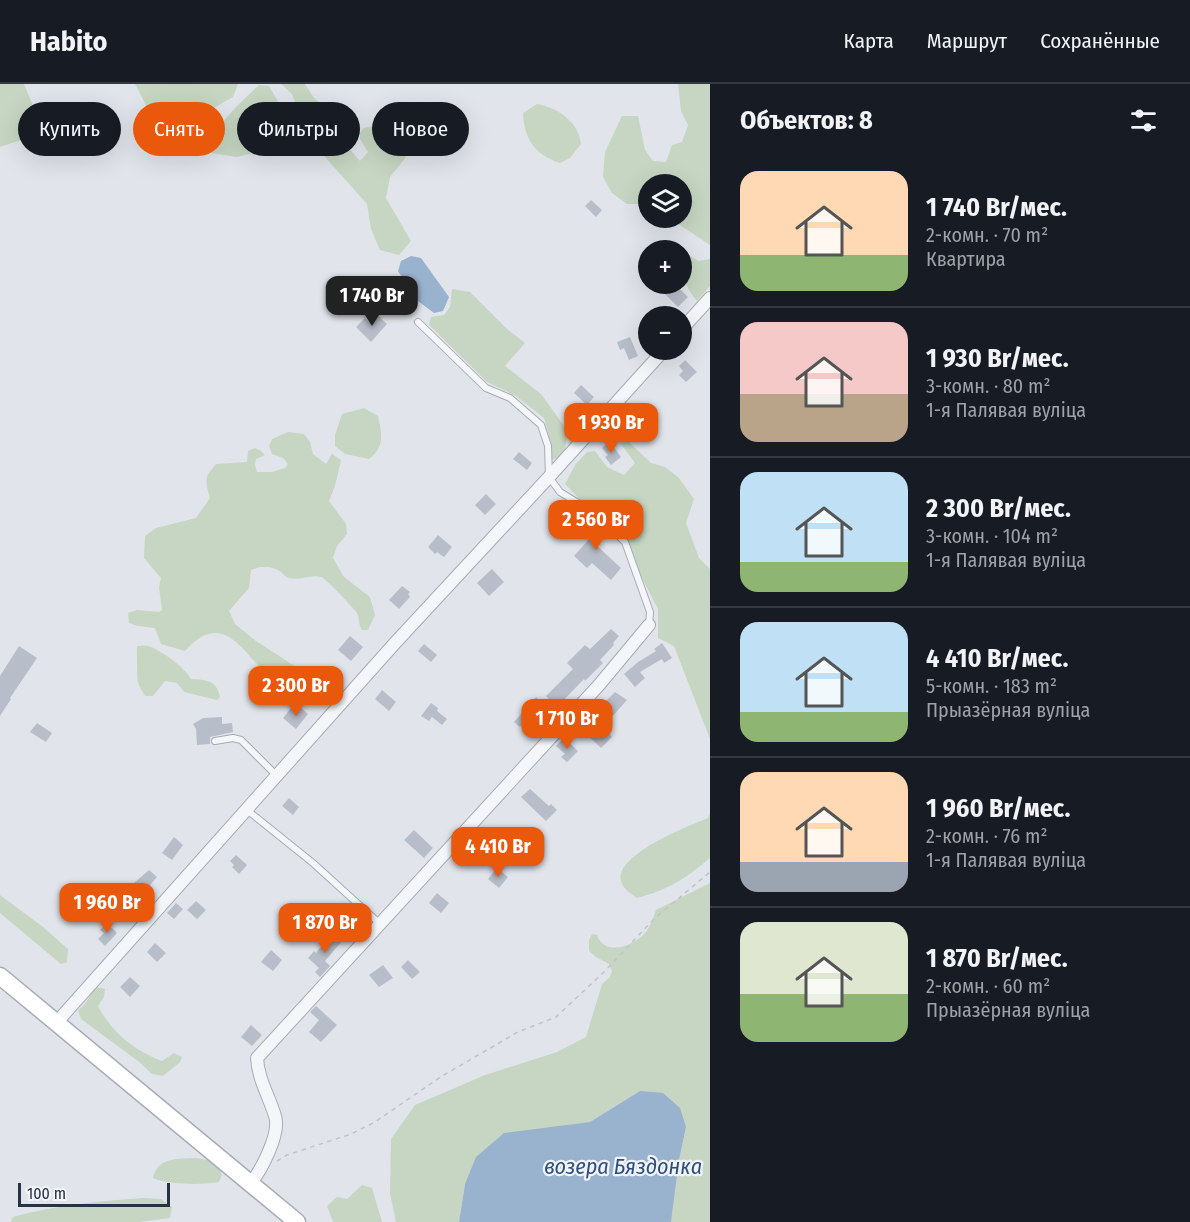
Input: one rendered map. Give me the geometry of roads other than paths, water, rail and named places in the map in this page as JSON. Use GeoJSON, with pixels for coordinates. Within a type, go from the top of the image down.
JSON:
{"type":"FeatureCollection","features":[{"type":"Feature","properties":{"kind":"main road"},"geometry":{"type":"LineString","coordinates":[[0,976],[256,1177],[297,1222]]}},
{"type":"Feature","properties":{"kind":"street"},"geometry":{"type":"LineString","coordinates":[[692,318],[710,298]]}},
{"type":"Feature","properties":{"kind":"street"},"geometry":{"type":"LineString","coordinates":[[57,1022],[394,643],[655,360]]}},
{"type":"Feature","properties":{"kind":"street"},"geometry":{"type":"LineString","coordinates":[[256,1177],[272,1143],[277,1119],[258,1071],[257,1058],[599,685],[649,625]]}},
{"type":"Feature","properties":{"kind":"lane"},"geometry":{"type":"LineString","coordinates":[[418,322],[486,387],[510,398],[542,425],[548,446],[549,477],[560,492],[596,514],[625,542],[650,612],[649,625]]}},
{"type":"Feature","properties":{"kind":"lane"},"geometry":{"type":"LineString","coordinates":[[215,741],[233,738],[241,740],[277,776]]}},
{"type":"Feature","properties":{"kind":"lane"},"geometry":{"type":"LineString","coordinates":[[247,810],[313,863],[379,923]]}},
{"type":"Feature","properties":{"kind":"water"},"geometry":{"type":"Polygon","coordinates":[[[411,256],[421,258],[449,297],[443,311],[434,313],[418,301],[398,271],[401,261],[411,256]]]}},
{"type":"Feature","properties":{"kind":"water","name":"возера Бяздонка"},"geometry":{"type":"Polygon","coordinates":[[[640,1091],[663,1093],[680,1108],[686,1127],[671,1222],[459,1222],[465,1184],[476,1157],[504,1133],[590,1122],[640,1091]]]}}]}
